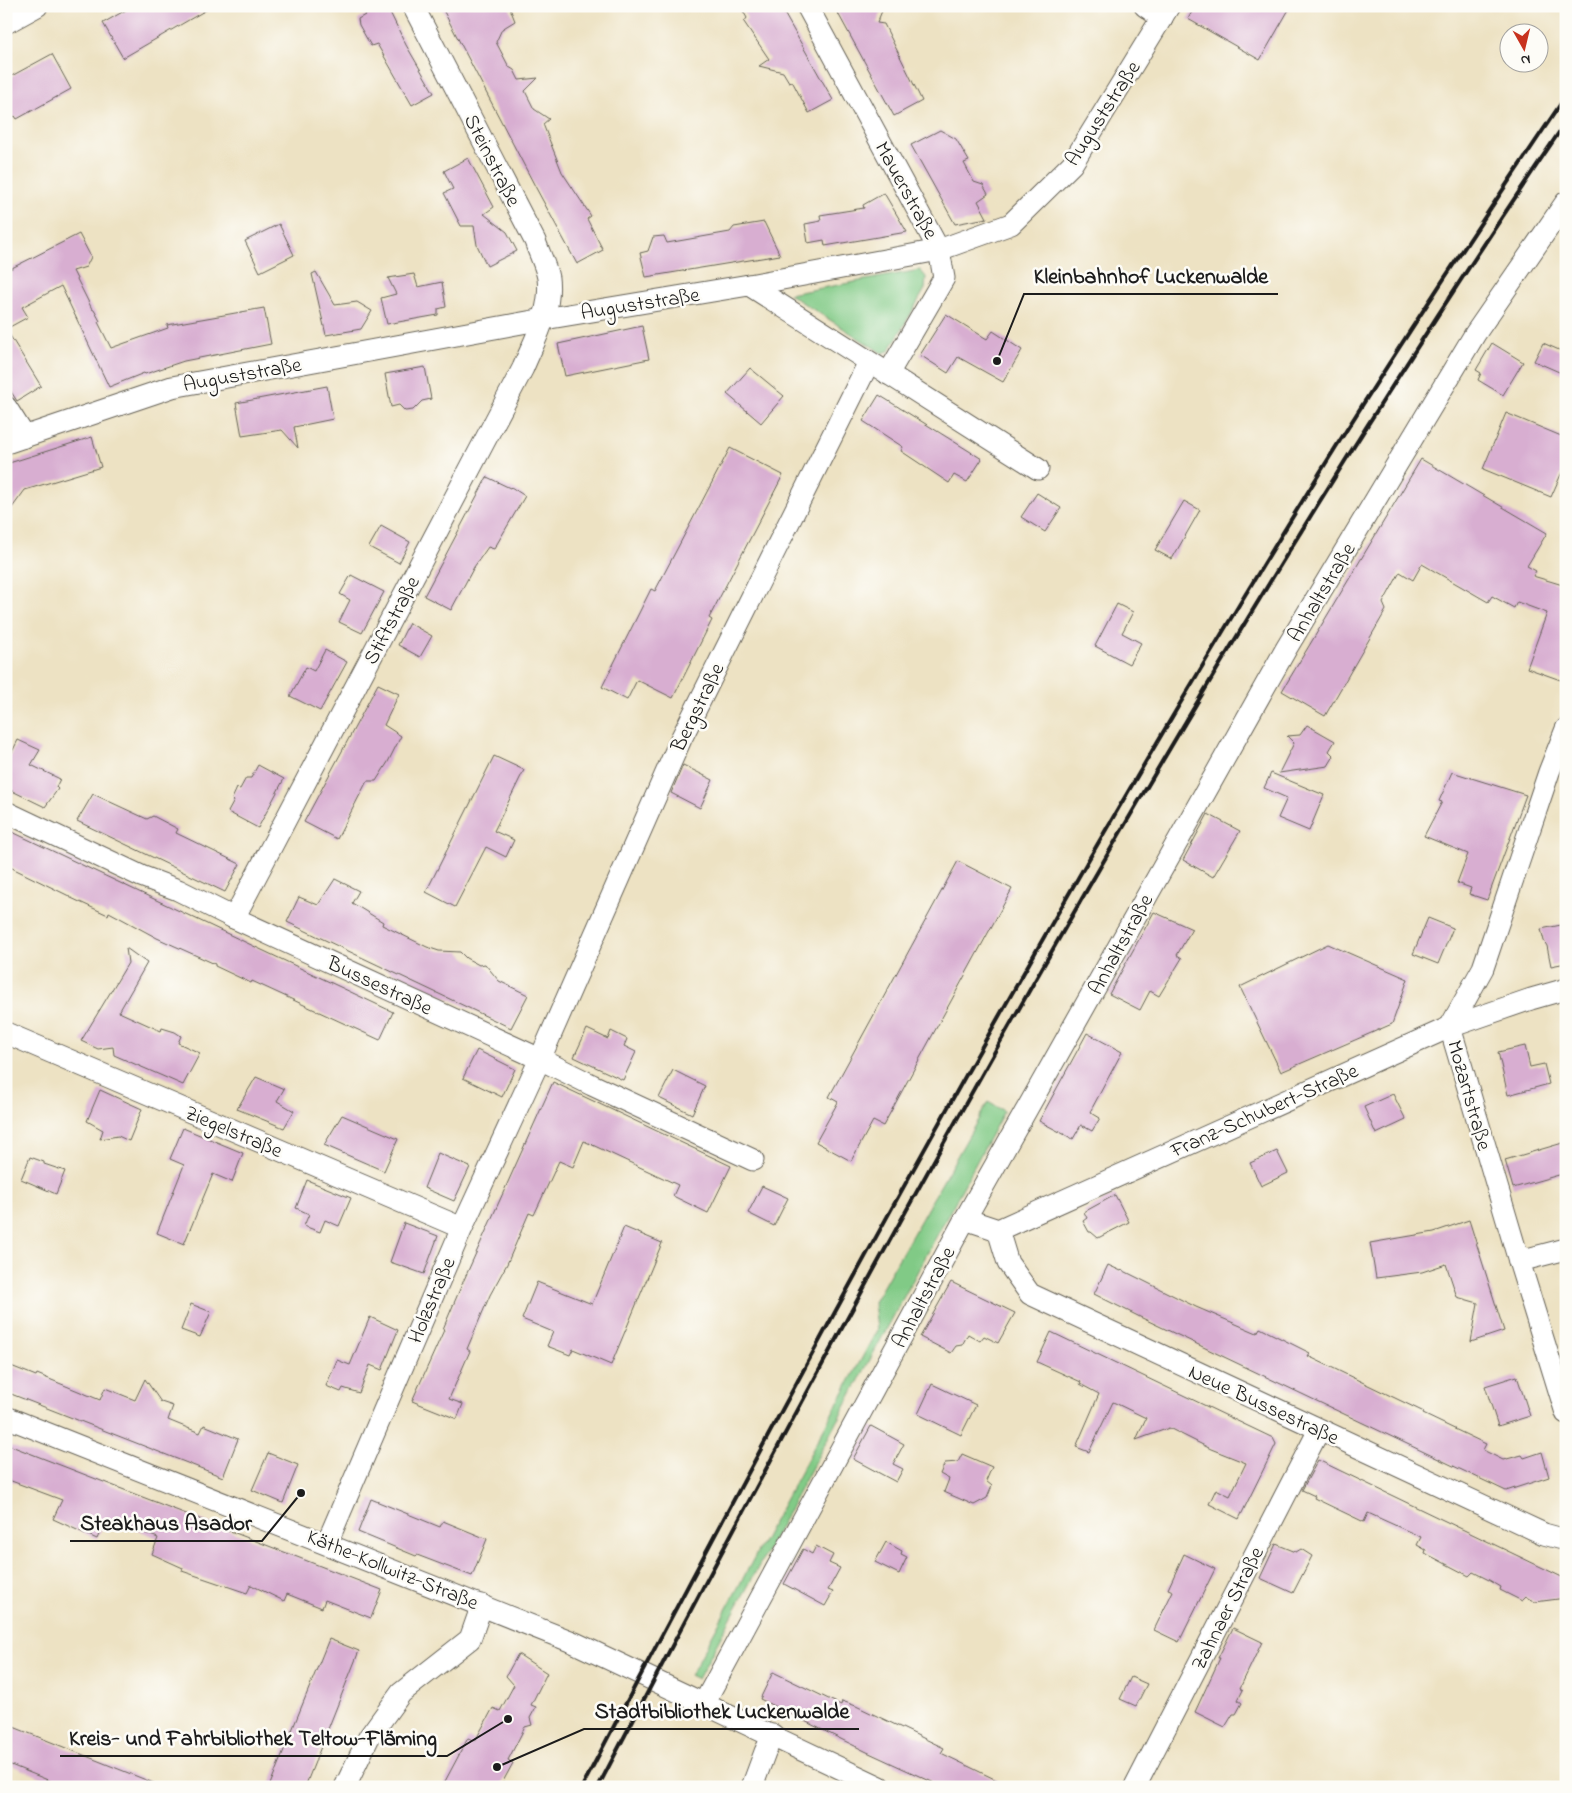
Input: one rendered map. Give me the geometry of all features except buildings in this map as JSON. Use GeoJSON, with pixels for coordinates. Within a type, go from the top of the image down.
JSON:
{"type":"FeatureCollection","features":[{"type":"Feature","properties":{"kind":"street"},"geometry":{"type":"LineString","coordinates":[[6,23],[37,6]]}},
{"type":"Feature","properties":{"kind":"street","name":"Steinstraße"},"geometry":{"type":"LineString","coordinates":[[413,6],[535,241],[548,277],[548,299],[544,319]]}},
{"type":"Feature","properties":{"kind":"street","name":"Mauerstraße"},"geometry":{"type":"LineString","coordinates":[[807,6],[939,250],[944,278],[888,374]]}},
{"type":"Feature","properties":{"kind":"street","name":"Auguststraße"},"geometry":{"type":"LineString","coordinates":[[16,440],[172,387],[544,319],[749,285],[939,250],[1011,224],[1072,164],[1159,10]]}},
{"type":"Feature","properties":{"kind":"street","name":"Anhaltstraße"},"geometry":{"type":"LineString","coordinates":[[704,1703],[965,1219],[1286,649],[1475,334],[1566,202]]}},
{"type":"Feature","properties":{"kind":"street"},"geometry":{"type":"LineString","coordinates":[[749,285],[1038,470]]}},
{"type":"Feature","properties":{"kind":"street","name":"Stiftstraße"},"geometry":{"type":"LineString","coordinates":[[234,918],[523,368],[544,319]]}},
{"type":"Feature","properties":{"kind":"street","name":"Bergstraße"},"geometry":{"type":"LineString","coordinates":[[540,1059],[681,739],[869,362]]}},
{"type":"Feature","properties":{"kind":"street"},"geometry":{"type":"LineString","coordinates":[[6,407],[16,440]]}},
{"type":"Feature","properties":{"kind":"street","name":"Mozartstraße"},"geometry":{"type":"LineString","coordinates":[[1566,730],[1549,772],[1483,968],[1450,1027],[1519,1261],[1562,1391],[1566,1413]]}},
{"type":"Feature","properties":{"kind":"street","name":"Bussestraße"},"geometry":{"type":"LineString","coordinates":[[6,812],[141,876],[178,890],[234,918],[540,1059],[752,1160]]}},
{"type":"Feature","properties":{"kind":"street","name":"Franz-Schubert-Straße"},"geometry":{"type":"LineString","coordinates":[[998,1230],[1450,1027],[1566,989]]}},
{"type":"Feature","properties":{"kind":"street","name":"Ziegelstraße"},"geometry":{"type":"LineString","coordinates":[[6,1033],[462,1228]]}},
{"type":"Feature","properties":{"kind":"street","name":"Holzstraße"},"geometry":{"type":"LineString","coordinates":[[327,1543],[462,1228],[540,1059]]}},
{"type":"Feature","properties":{"kind":"street"},"geometry":{"type":"LineString","coordinates":[[965,1219],[998,1230]]}},
{"type":"Feature","properties":{"kind":"street","name":"Neue Bussestraße"},"geometry":{"type":"LineString","coordinates":[[998,1230],[1008,1262],[1030,1294],[1544,1534],[1566,1540]]}},
{"type":"Feature","properties":{"kind":"street"},"geometry":{"type":"LineString","coordinates":[[1519,1261],[1566,1249]]}},
{"type":"Feature","properties":{"kind":"street","name":"Käthe-Kollwitz-Straße"},"geometry":{"type":"LineString","coordinates":[[6,1418],[327,1543],[575,1643],[880,1787]]}},
{"type":"Feature","properties":{"kind":"street","name":"Zahnaer Straße"},"geometry":{"type":"LineString","coordinates":[[1135,1787],[1319,1430]]}},
{"type":"Feature","properties":{"kind":"street"},"geometry":{"type":"LineString","coordinates":[[345,1787],[369,1737],[401,1693],[470,1639],[482,1605]]}},
{"type":"Feature","properties":{"kind":"street"},"geometry":{"type":"LineString","coordinates":[[752,1787],[773,1735]]}},
{"type":"Feature","properties":{"kind":"green space"},"geometry":{"type":"Polygon","coordinates":[[[920,270],[926,277],[925,289],[889,351],[882,353],[789,294],[920,270]]]}},
{"type":"Feature","properties":{"kind":"green space"},"geometry":{"type":"Polygon","coordinates":[[[988,1102],[1004,1111],[698,1679],[690,1675],[877,1330],[874,1302],[988,1102]]]}},
{"type":"Feature","properties":{"kind":"railway"},"geometry":{"type":"LineString","coordinates":[[582,1787],[842,1299],[931,1137],[1114,817],[1207,658],[1303,500],[1432,296],[1566,96]]}},
{"type":"Feature","properties":{"kind":"railway"},"geometry":{"type":"LineString","coordinates":[[598,1787],[824,1361],[1058,940],[1179,732],[1304,526],[1433,323],[1566,122]]}},
{"type":"Feature","properties":{"kind":"place","name":"Kleinbahnhof Luckenwalde"},"geometry":{"type":"Point","coordinates":[997,361]}},
{"type":"Feature","properties":{"kind":"place","name":"Steakhaus Asador"},"geometry":{"type":"Point","coordinates":[301,1493]}},
{"type":"Feature","properties":{"kind":"place","name":"Kreis- und Fahrbibliothek Teltow-Fläming"},"geometry":{"type":"Point","coordinates":[508,1719]}},
{"type":"Feature","properties":{"kind":"place","name":"Stadtbibliothek Luckenwalde"},"geometry":{"type":"Point","coordinates":[497,1767]}}]}
